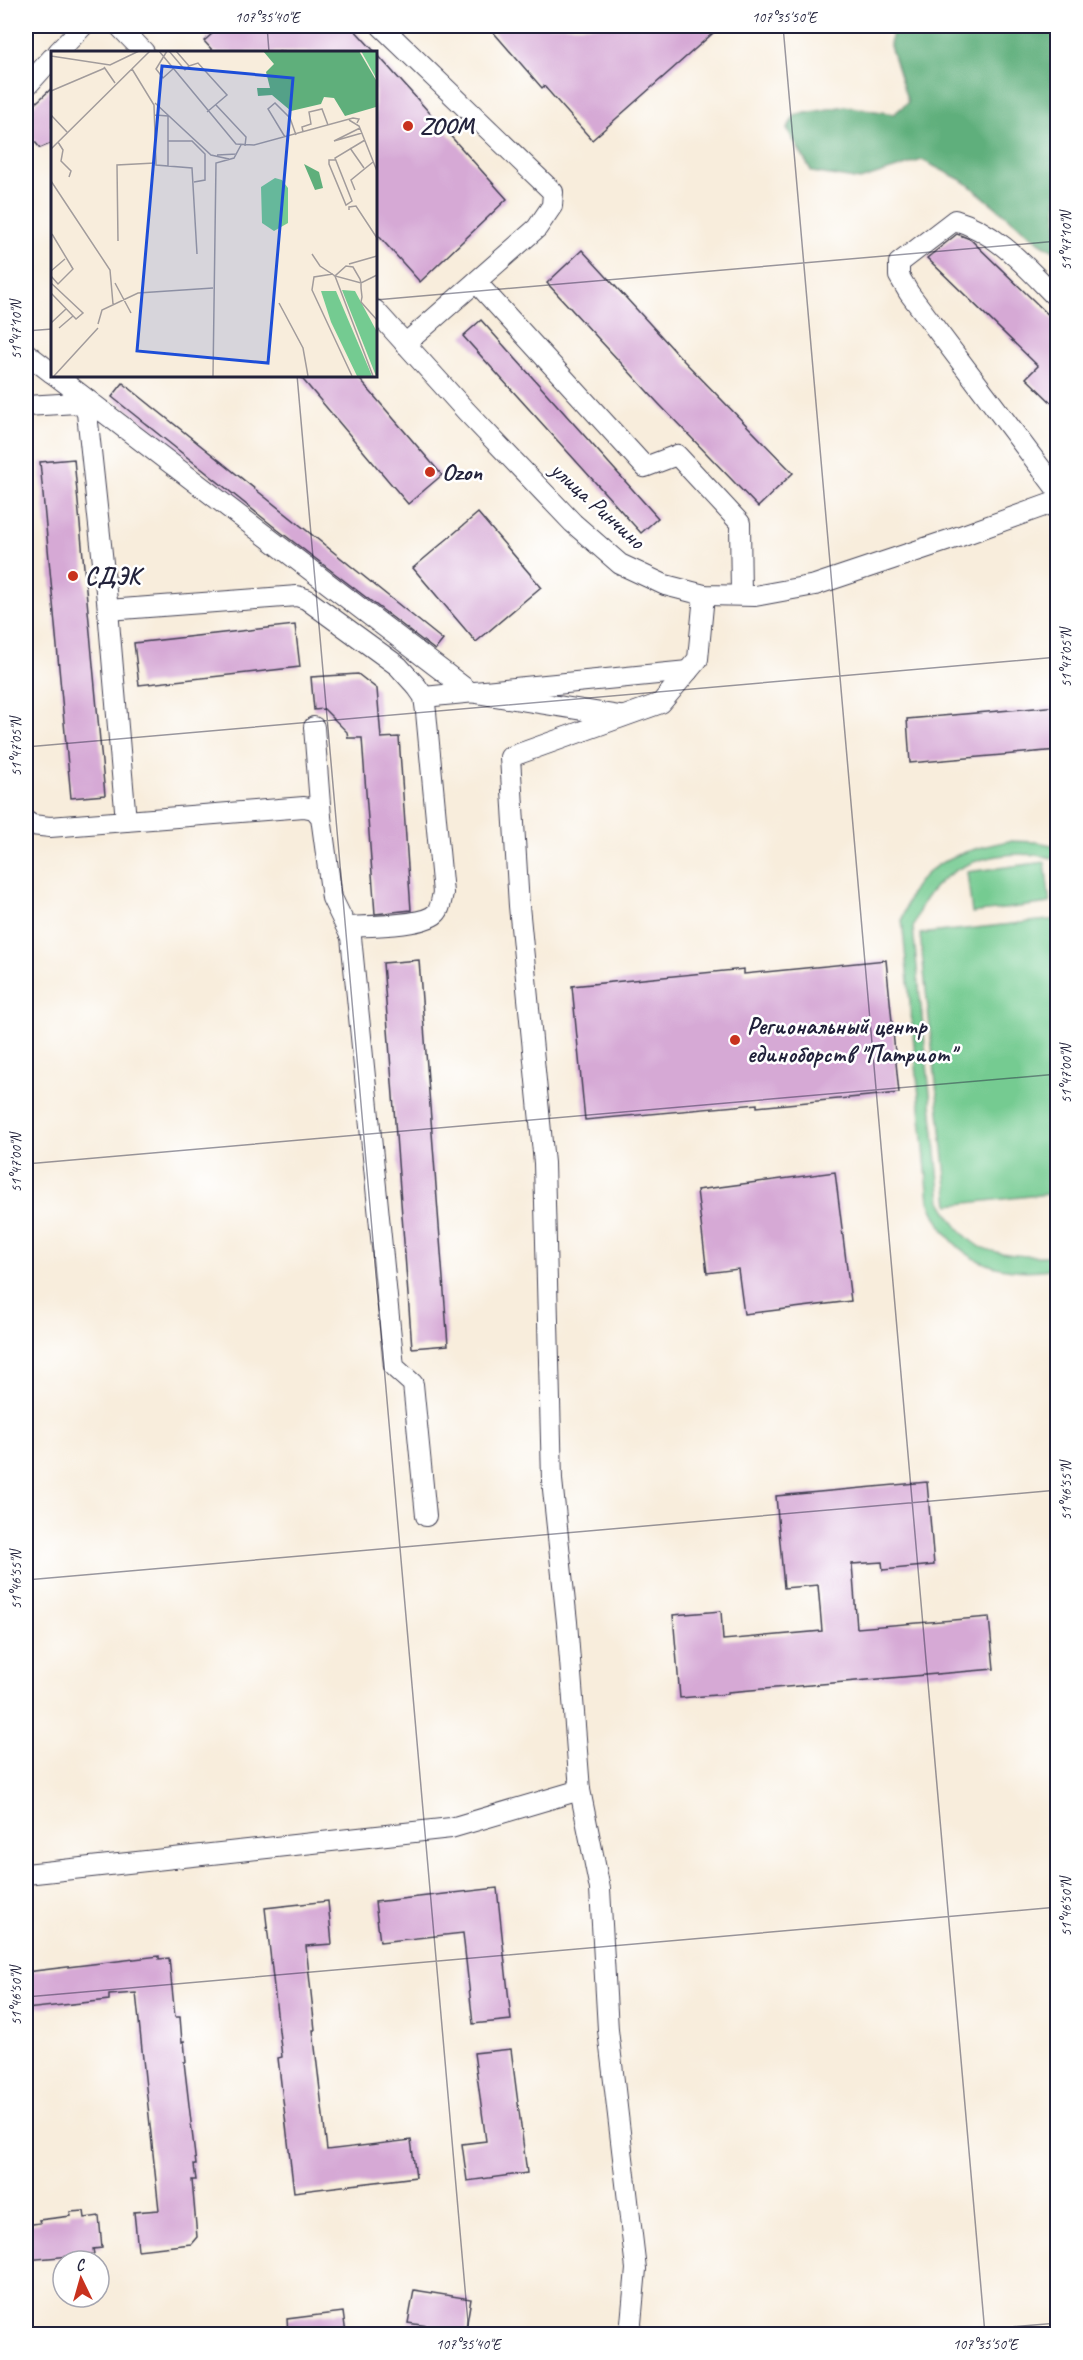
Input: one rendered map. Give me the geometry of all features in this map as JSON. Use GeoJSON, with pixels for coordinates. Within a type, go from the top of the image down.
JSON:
{"type":"FeatureCollection","features":[{"type":"Feature","properties":{"kind":"street"},"geometry":{"type":"LineString","coordinates":[[59,51],[83,26]]}},
{"type":"Feature","properties":{"kind":"street"},"geometry":{"type":"LineString","coordinates":[[119,26],[140,51]]}},
{"type":"Feature","properties":{"kind":"street"},"geometry":{"type":"LineString","coordinates":[[381,26],[554,192],[552,206],[537,228],[405,344]]}},
{"type":"Feature","properties":{"kind":"street"},"geometry":{"type":"LineString","coordinates":[[26,87],[51,59]]}},
{"type":"Feature","properties":{"kind":"street"},"geometry":{"type":"LineString","coordinates":[[1058,299],[1017,257],[969,224],[955,220],[900,263],[899,276],[909,293],[1058,490]]}},
{"type":"Feature","properties":{"kind":"street"},"geometry":{"type":"LineString","coordinates":[[476,282],[645,467],[677,455],[740,523],[741,595]]}},
{"type":"Feature","properties":{"kind":"street","name":"улица Ринчино"},"geometry":{"type":"LineString","coordinates":[[376,311],[466,411],[573,523],[620,564],[664,585],[704,595],[755,596],[815,585],[1058,501]]}},
{"type":"Feature","properties":{"kind":"street"},"geometry":{"type":"LineString","coordinates":[[26,353],[51,372]]}},
{"type":"Feature","properties":{"kind":"street"},"geometry":{"type":"LineString","coordinates":[[56,376],[470,692],[624,717]]}},
{"type":"Feature","properties":{"kind":"street"},"geometry":{"type":"LineString","coordinates":[[26,406],[77,403],[83,406],[87,413],[108,610],[126,821]]}},
{"type":"Feature","properties":{"kind":"street"},"geometry":{"type":"LineString","coordinates":[[630,2334],[636,2269],[608,2030],[600,1889],[580,1790],[567,1622],[552,1480],[544,1163],[519,906],[510,757],[661,703],[698,659],[704,595]]}},
{"type":"Feature","properties":{"kind":"street"},"geometry":{"type":"LineString","coordinates":[[108,610],[297,596],[306,599],[398,666],[417,687],[424,697],[443,893],[440,906],[436,914],[423,920],[348,927]]}},
{"type":"Feature","properties":{"kind":"street"},"geometry":{"type":"LineString","coordinates":[[424,697],[688,671]]}},
{"type":"Feature","properties":{"kind":"street"},"geometry":{"type":"LineString","coordinates":[[314,727],[321,817],[332,898],[351,937],[394,1367],[413,1383],[426,1516]]}},
{"type":"Feature","properties":{"kind":"street"},"geometry":{"type":"LineString","coordinates":[[26,821],[32,825],[50,827],[304,807],[314,809],[321,817]]}},
{"type":"Feature","properties":{"kind":"street"},"geometry":{"type":"LineString","coordinates":[[26,1875],[452,1828],[580,1790]]}},
{"type":"Feature","properties":{"kind":"green space"},"geometry":{"type":"Polygon","coordinates":[[[892,26],[1057,26],[1057,253],[1040,243],[965,182],[922,160],[860,180],[812,172],[787,129],[795,115],[845,106],[894,114],[908,102],[890,46],[892,26]]]}},
{"type":"Feature","properties":{"kind":"green space"},"geometry":{"type":"Polygon","coordinates":[[[1009,841],[1037,842],[1057,846],[1057,859],[1020,854],[1002,855],[966,865],[950,874],[936,886],[922,904],[913,928],[941,1201],[959,1229],[981,1247],[1014,1255],[1057,1254],[1057,1268],[1035,1270],[996,1267],[979,1261],[963,1251],[938,1222],[929,1201],[902,919],[914,888],[933,869],[944,861],[969,851],[1009,841]]]}},
{"type":"Feature","properties":{"kind":"green space"},"geometry":{"type":"Polygon","coordinates":[[[1045,862],[1050,903],[972,913],[967,872],[1045,862]]]}},
{"type":"Feature","properties":{"kind":"green space"},"geometry":{"type":"Polygon","coordinates":[[[1057,919],[1057,1193],[949,1205],[920,934],[1057,919]]]}},
{"type":"Feature","properties":{"kind":"building"},"geometry":{"type":"Polygon","coordinates":[[[221,26],[351,26],[374,51],[213,51],[204,41],[221,26]]]}},
{"type":"Feature","properties":{"kind":"building"},"geometry":{"type":"Polygon","coordinates":[[[488,26],[721,26],[592,140],[544,86],[542,88],[488,26]]]}},
{"type":"Feature","properties":{"kind":"building","name":"ZOOM"},"geometry":{"type":"Polygon","coordinates":[[[376,53],[507,199],[420,282],[376,233],[376,53]]]}},
{"type":"Feature","properties":{"kind":"building"},"geometry":{"type":"Polygon","coordinates":[[[51,89],[51,143],[40,148],[26,131],[26,112],[51,89]]]}},
{"type":"Feature","properties":{"kind":"building"},"geometry":{"type":"Polygon","coordinates":[[[957,234],[970,239],[1058,324],[1058,409],[1026,378],[1038,366],[927,258],[957,234]]]}},
{"type":"Feature","properties":{"kind":"building"},"geometry":{"type":"Polygon","coordinates":[[[582,250],[684,361],[793,473],[758,507],[547,283],[582,250]]]}},
{"type":"Feature","properties":{"kind":"building"},"geometry":{"type":"Polygon","coordinates":[[[481,320],[658,518],[641,533],[463,336],[481,320]]]}},
{"type":"Feature","properties":{"kind":"building"},"geometry":{"type":"Polygon","coordinates":[[[300,376],[357,376],[442,475],[408,504],[300,376]]]}},
{"type":"Feature","properties":{"kind":"building"},"geometry":{"type":"Polygon","coordinates":[[[123,383],[443,640],[435,650],[278,530],[112,397],[123,383]]]}},
{"type":"Feature","properties":{"kind":"building"},"geometry":{"type":"Polygon","coordinates":[[[74,459],[105,795],[71,798],[40,462],[74,459]]]}},
{"type":"Feature","properties":{"kind":"building"},"geometry":{"type":"Polygon","coordinates":[[[478,513],[541,587],[476,642],[413,568],[478,513]]]}},
{"type":"Feature","properties":{"kind":"building"},"geometry":{"type":"Polygon","coordinates":[[[295,625],[300,667],[139,685],[134,643],[295,625]]]}},
{"type":"Feature","properties":{"kind":"building"},"geometry":{"type":"Polygon","coordinates":[[[358,674],[377,689],[381,738],[399,737],[411,910],[375,914],[362,738],[348,738],[347,732],[324,709],[314,710],[311,677],[358,674]]]}},
{"type":"Feature","properties":{"kind":"building"},"geometry":{"type":"Polygon","coordinates":[[[1058,706],[1058,750],[910,763],[907,719],[1058,706]]]}},
{"type":"Feature","properties":{"kind":"building"},"geometry":{"type":"Polygon","coordinates":[[[419,960],[448,1345],[412,1348],[383,963],[419,960]]]}},
{"type":"Feature","properties":{"kind":"building","name":"Региональный центр единоборств \"Патриот\""},"geometry":{"type":"Polygon","coordinates":[[[886,960],[899,1093],[585,1120],[572,986],[744,969],[744,974],[886,960]]]}},
{"type":"Feature","properties":{"kind":"building"},"geometry":{"type":"Polygon","coordinates":[[[835,1172],[851,1301],[744,1314],[738,1269],[707,1273],[697,1190],[835,1172]]]}},
{"type":"Feature","properties":{"kind":"building"},"geometry":{"type":"Polygon","coordinates":[[[927,1482],[934,1565],[883,1570],[882,1562],[852,1564],[857,1628],[989,1617],[994,1669],[680,1698],[673,1615],[721,1611],[723,1640],[822,1631],[818,1585],[784,1588],[776,1496],[927,1482]]]}},
{"type":"Feature","properties":{"kind":"building"},"geometry":{"type":"Polygon","coordinates":[[[497,1888],[511,2020],[473,2024],[463,1933],[380,1942],[375,1902],[497,1888]]]}},
{"type":"Feature","properties":{"kind":"building"},"geometry":{"type":"Polygon","coordinates":[[[328,1901],[332,1944],[306,1946],[327,2150],[411,2140],[416,2177],[294,2192],[278,2058],[282,2057],[265,1908],[328,1901]]]}},
{"type":"Feature","properties":{"kind":"building"},"geometry":{"type":"Polygon","coordinates":[[[159,1956],[159,1959],[169,1958],[175,2017],[180,2017],[182,2042],[184,2041],[186,2062],[184,2062],[196,2165],[194,2165],[196,2180],[192,2180],[197,2237],[191,2244],[138,2250],[134,2212],[159,2210],[136,1993],[109,1995],[109,2000],[26,2009],[26,1972],[159,1956]]]}},
{"type":"Feature","properties":{"kind":"building"},"geometry":{"type":"Polygon","coordinates":[[[511,2049],[527,2173],[467,2181],[462,2144],[486,2141],[474,2053],[511,2049]]]}},
{"type":"Feature","properties":{"kind":"building"},"geometry":{"type":"Polygon","coordinates":[[[84,2211],[85,2218],[99,2216],[102,2248],[51,2249],[51,2258],[26,2260],[26,2225],[40,2223],[39,2220],[71,2216],[70,2212],[84,2211]]]}},
{"type":"Feature","properties":{"kind":"building"},"geometry":{"type":"Polygon","coordinates":[[[414,2290],[471,2299],[465,2334],[426,2334],[428,2326],[408,2323],[414,2290]]]}},
{"type":"Feature","properties":{"kind":"building"},"geometry":{"type":"Polygon","coordinates":[[[343,2312],[346,2334],[288,2334],[287,2319],[343,2312]]]}},
{"type":"Feature","properties":{"kind":"place","name":"ZOOM"},"geometry":{"type":"Point","coordinates":[408,126]}},
{"type":"Feature","properties":{"kind":"place","name":"Ozon"},"geometry":{"type":"Point","coordinates":[430,472]}},
{"type":"Feature","properties":{"kind":"place","name":"СДЭК"},"geometry":{"type":"Point","coordinates":[73,576]}},
{"type":"Feature","properties":{"kind":"place","name":"Региональный центр единоборств \"Патриот\""},"geometry":{"type":"Point","coordinates":[735,1040]}}]}
